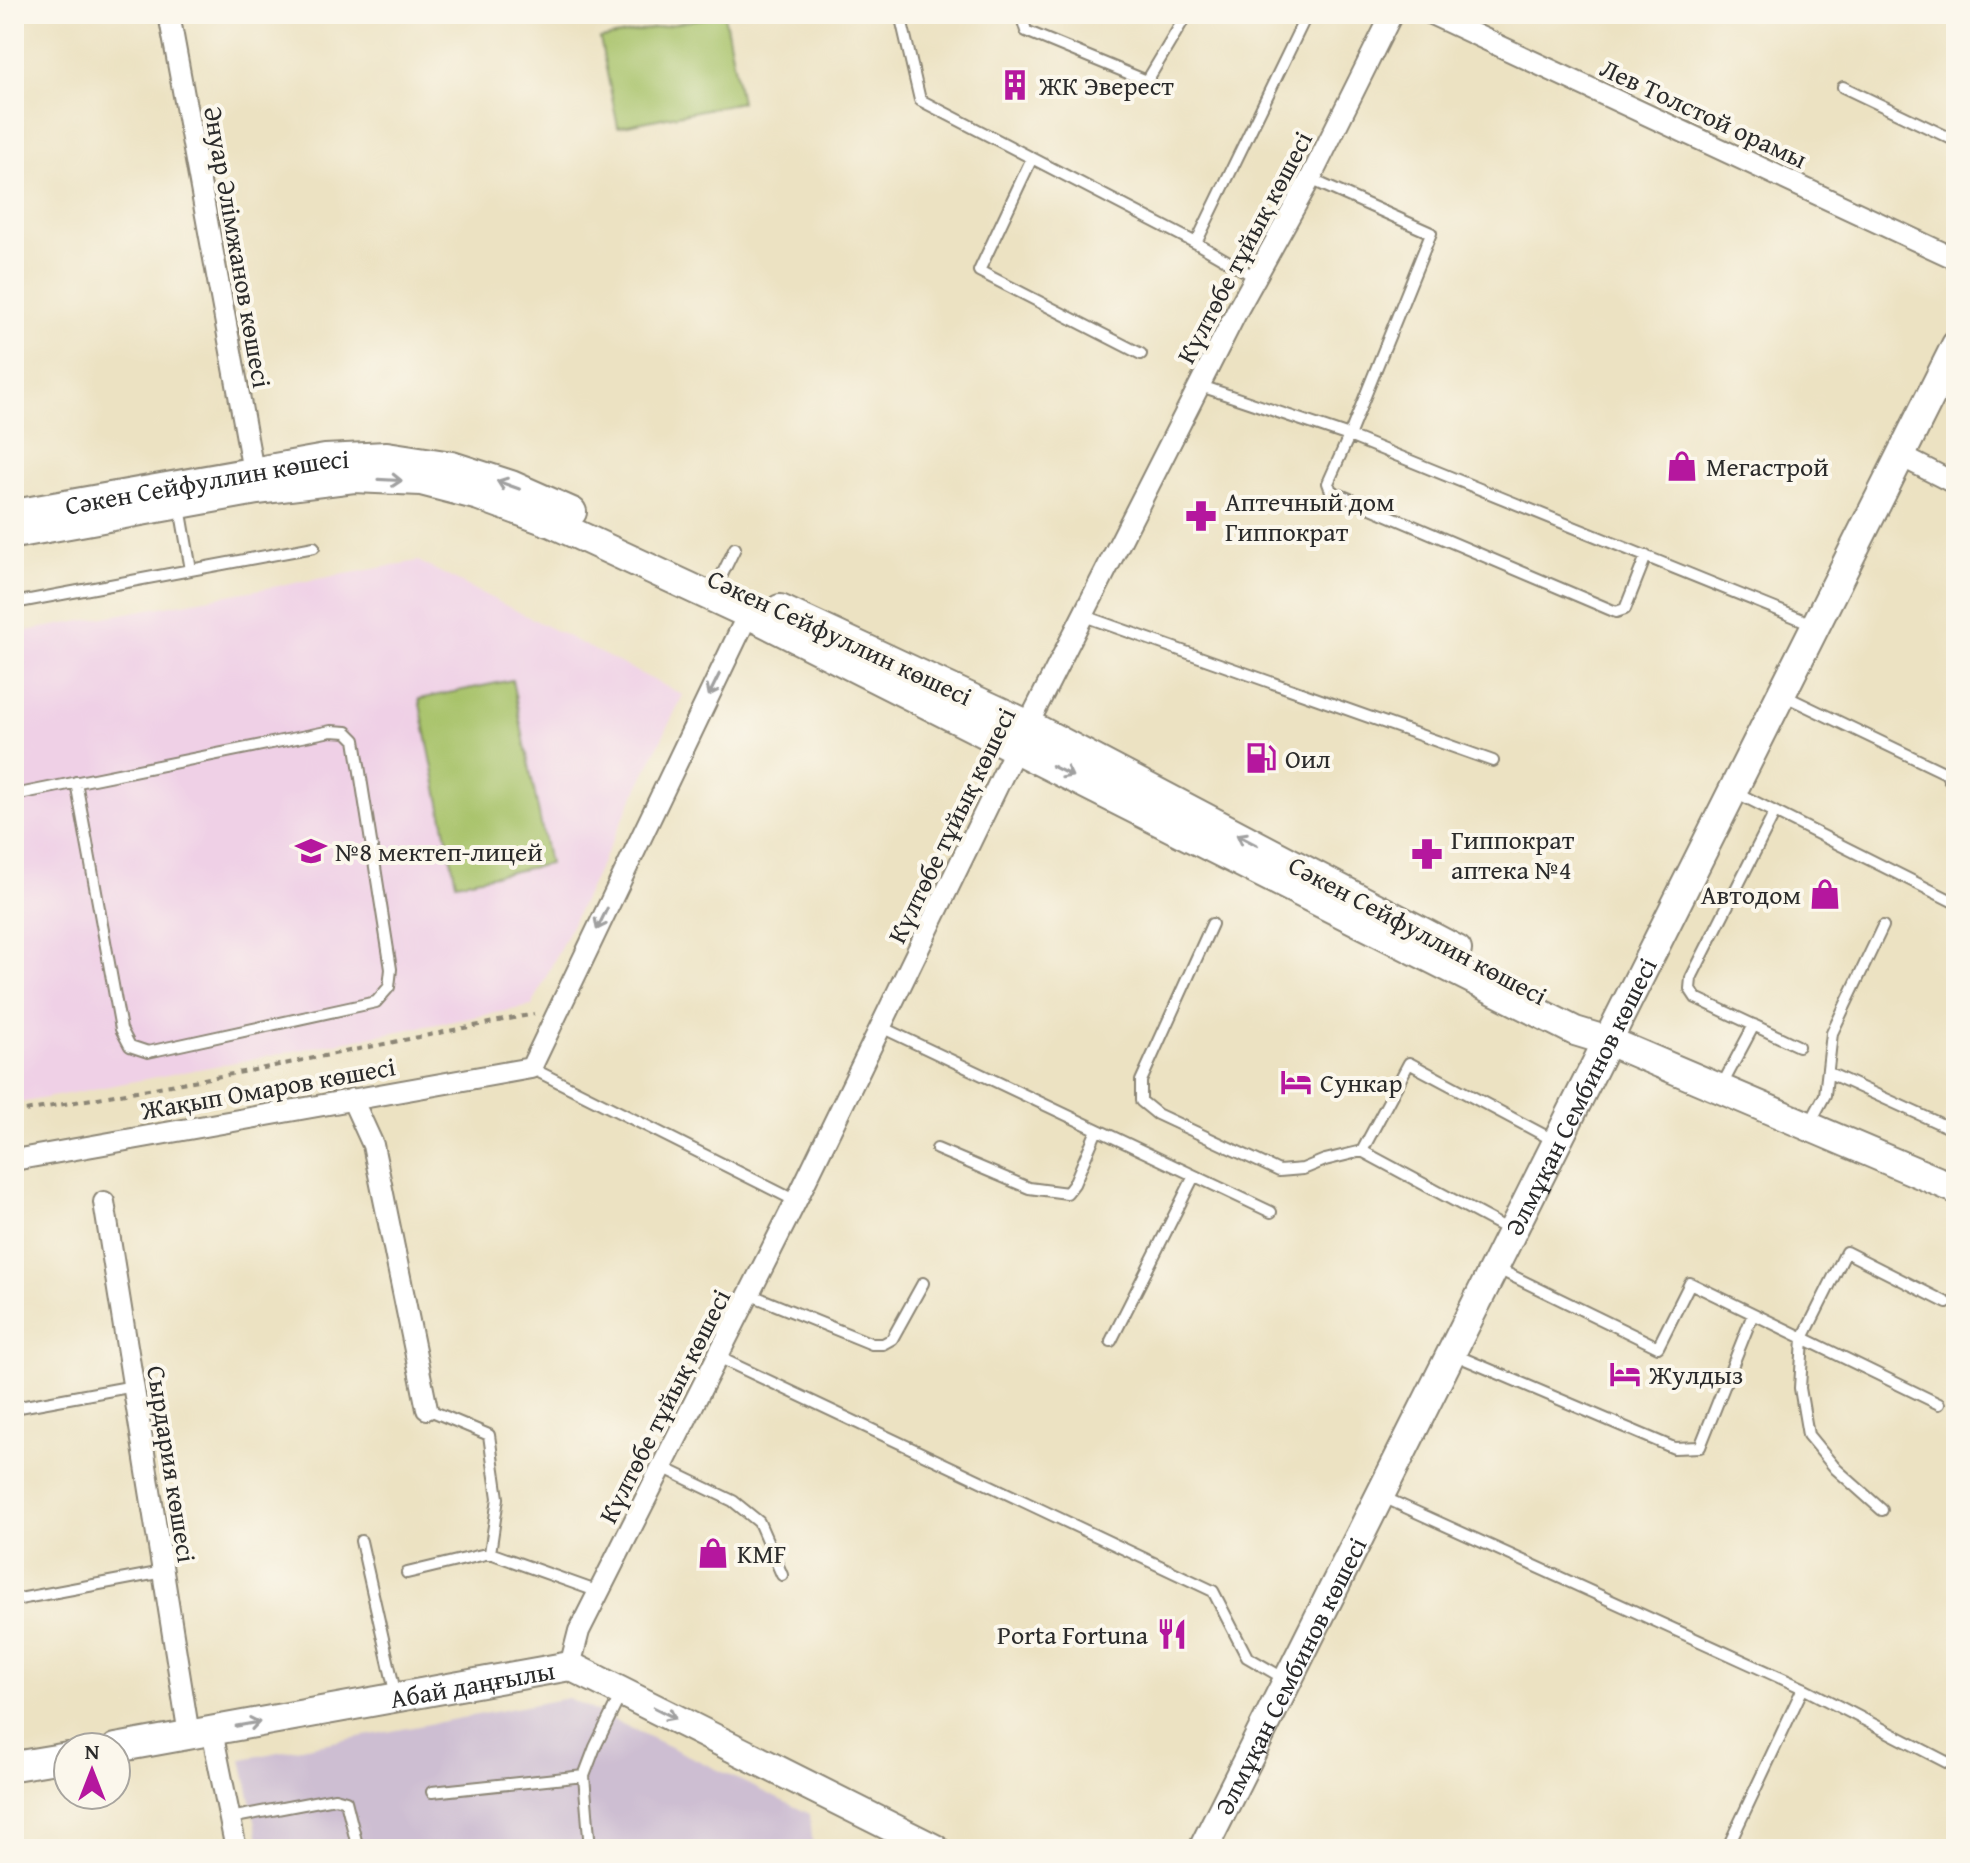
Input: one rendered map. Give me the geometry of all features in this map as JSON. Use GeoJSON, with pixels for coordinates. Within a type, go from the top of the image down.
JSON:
{"type":"FeatureCollection","features":[{"type":"Feature","properties":{"kind":"street","name":"Әнуар Әлімжанов көшесі"},"geometry":{"type":"LineString","coordinates":[[169,14],[255,480]]}},
{"type":"Feature","properties":{"kind":"street","name":"Күлтөбе тұйық көшесі"},"geometry":{"type":"LineString","coordinates":[[570,1666],[579,1631],[796,1201],[1022,737],[1392,14]]}},
{"type":"Feature","properties":{"kind":"street","name":"Лев Толстой орамы"},"geometry":{"type":"LineString","coordinates":[[1431,14],[1956,259]]}},
{"type":"Feature","properties":{"kind":"street","name":"Әлмұқан Сембинов көшесі"},"geometry":{"type":"LineString","coordinates":[[1203,1849],[1956,345]]}},
{"type":"Feature","properties":{"kind":"street","name":"Сәкен Сейфуллин көшесі"},"geometry":{"type":"LineString","coordinates":[[14,534],[179,505],[325,459],[387,456],[452,466],[511,485],[719,581],[1022,737],[1575,1031],[1608,1041],[1956,1189]]}},
{"type":"Feature","properties":{"kind":"street"},"geometry":{"type":"LineString","coordinates":[[1901,456],[1956,484]]}},
{"type":"Feature","properties":{"kind":"street","name":"Сәкен Сейфуллин көшесі"},"geometry":{"type":"LineString","coordinates":[[14,514],[255,480],[354,478],[421,481],[479,496],[552,523],[1022,737]]}},
{"type":"Feature","properties":{"kind":"street"},"geometry":{"type":"LineString","coordinates":[[531,1068],[748,614]]}},
{"type":"Feature","properties":{"kind":"street","name":"Жақып Омаров көшесі"},"geometry":{"type":"LineString","coordinates":[[14,1160],[531,1068]]}},
{"type":"Feature","properties":{"kind":"street"},"geometry":{"type":"LineString","coordinates":[[352,1099],[373,1145],[427,1409]]}},
{"type":"Feature","properties":{"kind":"street","name":"Сырдария көшесі"},"geometry":{"type":"LineString","coordinates":[[104,1202],[163,1572],[201,1733],[230,1818],[236,1849]]}},
{"type":"Feature","properties":{"kind":"street","name":"Абай даңғылы"},"geometry":{"type":"LineString","coordinates":[[132,1745],[570,1666],[935,1849]]}},
{"type":"Feature","properties":{"kind":"street"},"geometry":{"type":"LineString","coordinates":[[14,1766],[52,1760]]}},
{"type":"Feature","properties":{"kind":"lane"},"geometry":{"type":"LineString","coordinates":[[900,14],[920,100],[1196,243],[1255,277]]}},
{"type":"Feature","properties":{"kind":"lane"},"geometry":{"type":"LineString","coordinates":[[1021,14],[1026,31],[1147,81],[1187,14]]}},
{"type":"Feature","properties":{"kind":"lane"},"geometry":{"type":"LineString","coordinates":[[1196,243],[1307,14]]}},
{"type":"Feature","properties":{"kind":"lane"},"geometry":{"type":"LineString","coordinates":[[1843,87],[1956,141]]}},
{"type":"Feature","properties":{"kind":"lane"},"geometry":{"type":"LineString","coordinates":[[1032,158],[979,271],[1141,354]]}},
{"type":"Feature","properties":{"kind":"lane"},"geometry":{"type":"LineString","coordinates":[[1310,179],[1431,233],[1328,483],[1331,491],[1616,612],[1625,609],[1646,556]]}},
{"type":"Feature","properties":{"kind":"lane"},"geometry":{"type":"LineString","coordinates":[[1201,386],[1349,436],[1816,625]]}},
{"type":"Feature","properties":{"kind":"lane"},"geometry":{"type":"LineString","coordinates":[[179,505],[191,570]]}},
{"type":"Feature","properties":{"kind":"lane"},"geometry":{"type":"LineString","coordinates":[[14,603],[314,547]]}},
{"type":"Feature","properties":{"kind":"lane"},"geometry":{"type":"LineString","coordinates":[[719,581],[735,548]]}},
{"type":"Feature","properties":{"kind":"lane"},"geometry":{"type":"LineString","coordinates":[[1084,616],[1493,761]]}},
{"type":"Feature","properties":{"kind":"lane"},"geometry":{"type":"LineString","coordinates":[[1781,694],[1955,775]]}},
{"type":"Feature","properties":{"kind":"lane"},"geometry":{"type":"LineString","coordinates":[[14,795],[76,782],[331,731],[347,732],[355,740],[391,969],[389,987],[376,1002],[148,1052],[130,1046],[121,1029],[76,782]]}},
{"type":"Feature","properties":{"kind":"lane"},"geometry":{"type":"LineString","coordinates":[[1733,791],[1956,903]]}},
{"type":"Feature","properties":{"kind":"lane"},"geometry":{"type":"LineString","coordinates":[[1775,812],[1690,984],[1696,998],[1798,1046]]}},
{"type":"Feature","properties":{"kind":"lane"},"geometry":{"type":"LineString","coordinates":[[1212,924],[1141,1081],[1141,1101],[1157,1114],[1279,1171],[1303,1169],[1362,1151],[1512,1232]]}},
{"type":"Feature","properties":{"kind":"lane"},"geometry":{"type":"LineString","coordinates":[[1808,1127],[1825,1095],[1832,1033],[1883,926]]}},
{"type":"Feature","properties":{"kind":"lane"},"geometry":{"type":"LineString","coordinates":[[1720,1089],[1754,1025]]}},
{"type":"Feature","properties":{"kind":"lane"},"geometry":{"type":"LineString","coordinates":[[881,1027],[1271,1212]]}},
{"type":"Feature","properties":{"kind":"lane"},"geometry":{"type":"LineString","coordinates":[[1362,1151],[1409,1063],[1557,1142]]}},
{"type":"Feature","properties":{"kind":"lane"},"geometry":{"type":"LineString","coordinates":[[531,1068],[796,1201]]}},
{"type":"Feature","properties":{"kind":"lane"},"geometry":{"type":"LineString","coordinates":[[1829,1073],[1956,1131]]}},
{"type":"Feature","properties":{"kind":"lane"},"geometry":{"type":"LineString","coordinates":[[937,1149],[1029,1188],[1067,1193],[1074,1184],[1097,1130]]}},
{"type":"Feature","properties":{"kind":"lane"},"geometry":{"type":"LineString","coordinates":[[1111,1341],[1194,1176]]}},
{"type":"Feature","properties":{"kind":"lane"},"geometry":{"type":"LineString","coordinates":[[1882,1510],[1836,1469],[1808,1435],[1800,1388],[1803,1338],[1846,1252],[1947,1303]]}},
{"type":"Feature","properties":{"kind":"lane"},"geometry":{"type":"LineString","coordinates":[[1494,1267],[1658,1347],[1690,1283],[1939,1404]]}},
{"type":"Feature","properties":{"kind":"lane"},"geometry":{"type":"LineString","coordinates":[[749,1294],[839,1332],[872,1344],[883,1344],[892,1339],[923,1283]]}},
{"type":"Feature","properties":{"kind":"lane"},"geometry":{"type":"LineString","coordinates":[[1451,1353],[1674,1448],[1700,1447],[1753,1314]]}},
{"type":"Feature","properties":{"kind":"lane"},"geometry":{"type":"LineString","coordinates":[[718,1357],[1213,1591],[1247,1657],[1288,1680]]}},
{"type":"Feature","properties":{"kind":"lane"},"geometry":{"type":"LineString","coordinates":[[14,1408],[134,1386]]}},
{"type":"Feature","properties":{"kind":"lane"},"geometry":{"type":"LineString","coordinates":[[427,1409],[489,1435],[498,1498],[490,1553]]}},
{"type":"Feature","properties":{"kind":"lane"},"geometry":{"type":"LineString","coordinates":[[662,1467],[733,1501],[759,1522],[782,1575]]}},
{"type":"Feature","properties":{"kind":"lane"},"geometry":{"type":"LineString","coordinates":[[1380,1496],[1803,1688],[1956,1767]]}},
{"type":"Feature","properties":{"kind":"lane"},"geometry":{"type":"LineString","coordinates":[[361,1541],[396,1697]]}},
{"type":"Feature","properties":{"kind":"lane"},"geometry":{"type":"LineString","coordinates":[[407,1573],[490,1553],[599,1592]]}},
{"type":"Feature","properties":{"kind":"lane"},"geometry":{"type":"LineString","coordinates":[[14,1600],[163,1572]]}},
{"type":"Feature","properties":{"kind":"lane"},"geometry":{"type":"LineString","coordinates":[[1727,1849],[1803,1688]]}},
{"type":"Feature","properties":{"kind":"lane"},"geometry":{"type":"LineString","coordinates":[[590,1849],[584,1776],[622,1692]]}},
{"type":"Feature","properties":{"kind":"lane"},"geometry":{"type":"LineString","coordinates":[[432,1792],[584,1776]]}},
{"type":"Feature","properties":{"kind":"lane"},"geometry":{"type":"LineString","coordinates":[[230,1818],[335,1798],[346,1801],[358,1849]]}},
{"type":"Feature","properties":{"kind":"path"},"geometry":{"type":"LineString","coordinates":[[14,1113],[254,1070],[559,1009]]}},
{"type":"Feature","properties":{"kind":"shaded area","name":"№8 мектеп-лицей"},"geometry":{"type":"Polygon","coordinates":[[[418,561],[683,695],[532,1006],[14,1104],[14,633],[418,561]]]}},
{"type":"Feature","properties":{"kind":"shaded area"},"geometry":{"type":"Polygon","coordinates":[[[568,1698],[810,1814],[813,1849],[261,1849],[242,1759],[568,1698]]]}},
{"type":"Feature","properties":{"kind":"green space"},"geometry":{"type":"Polygon","coordinates":[[[724,14],[741,102],[618,127],[600,39],[724,14]]]}},
{"type":"Feature","properties":{"kind":"green space"},"geometry":{"type":"Polygon","coordinates":[[[512,680],[549,864],[456,883],[419,699],[512,680]]]}},
{"type":"Feature","properties":{"kind":"place","name":"ЖК Эверест"},"geometry":{"type":"Point","coordinates":[1015,85]}},
{"type":"Feature","properties":{"kind":"place","name":"Мегастрой"},"geometry":{"type":"Point","coordinates":[1682,466]}},
{"type":"Feature","properties":{"kind":"place","name":"Аптечный дом Гиппократ"},"geometry":{"type":"Point","coordinates":[1201,516]}},
{"type":"Feature","properties":{"kind":"place","name":"Оил"},"geometry":{"type":"Point","coordinates":[1261,758]}},
{"type":"Feature","properties":{"kind":"place","name":"№8 мектеп-лицей"},"geometry":{"type":"Point","coordinates":[311,851]}},
{"type":"Feature","properties":{"kind":"place","name":"Гиппократ аптека №4"},"geometry":{"type":"Point","coordinates":[1427,854]}},
{"type":"Feature","properties":{"kind":"place","name":"Автодом"},"geometry":{"type":"Point","coordinates":[1825,894]}},
{"type":"Feature","properties":{"kind":"place","name":"Сункар"},"geometry":{"type":"Point","coordinates":[1296,1082]}},
{"type":"Feature","properties":{"kind":"place","name":"Жулдыз"},"geometry":{"type":"Point","coordinates":[1625,1374]}},
{"type":"Feature","properties":{"kind":"place","name":"KMF"},"geometry":{"type":"Point","coordinates":[713,1553]}},
{"type":"Feature","properties":{"kind":"place","name":"Porta Fortuna"},"geometry":{"type":"Point","coordinates":[1172,1634]}}]}
